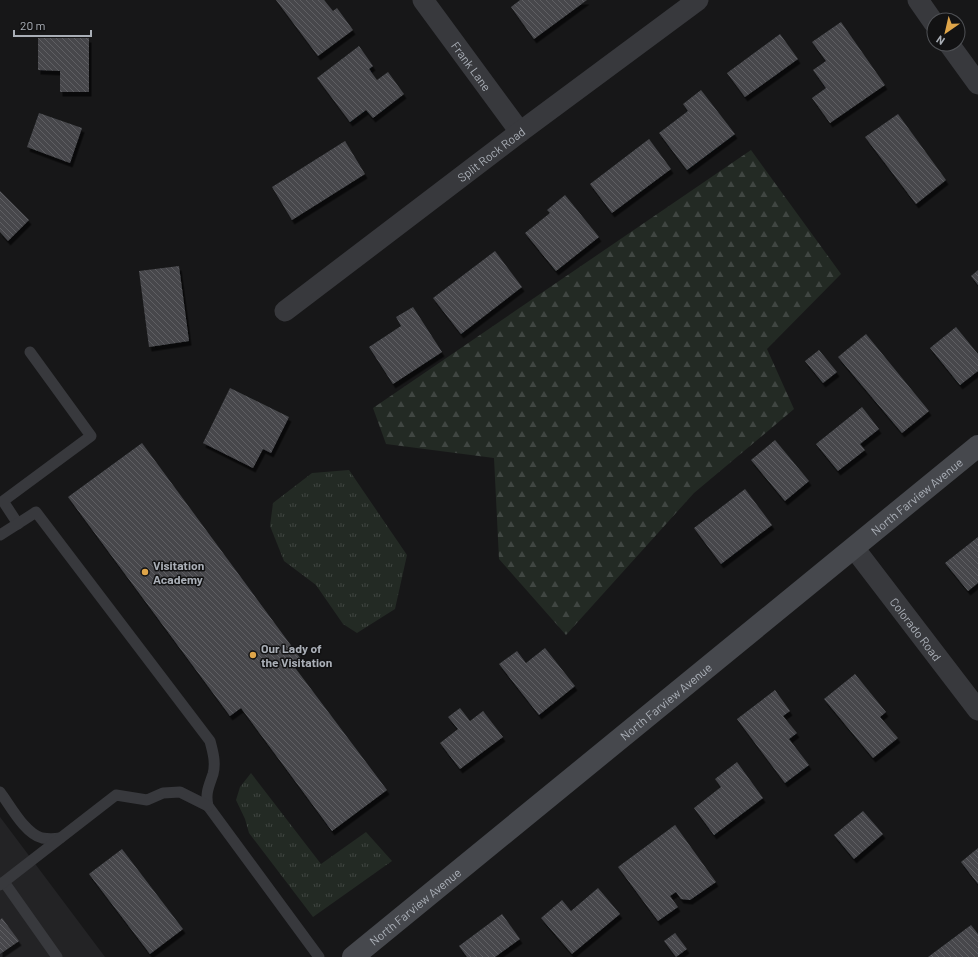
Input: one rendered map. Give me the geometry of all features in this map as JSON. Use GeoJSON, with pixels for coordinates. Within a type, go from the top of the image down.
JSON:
{"type":"FeatureCollection","features":[{"type":"Feature","properties":{"kind":"street","name":"Frank Lane"},"geometry":{"type":"LineString","coordinates":[[423,0],[520,132]]}},
{"type":"Feature","properties":{"kind":"street","name":"Split Rock Road"},"geometry":{"type":"LineString","coordinates":[[285,311],[520,132],[698,0]]}},
{"type":"Feature","properties":{"kind":"street"},"geometry":{"type":"LineString","coordinates":[[918,0],[926,12]]}},
{"type":"Feature","properties":{"kind":"street"},"geometry":{"type":"LineString","coordinates":[[955,52],[978,84]]}},
{"type":"Feature","properties":{"kind":"street","name":"North Farview Avenue"},"geometry":{"type":"LineString","coordinates":[[353,957],[978,446]]}},
{"type":"Feature","properties":{"kind":"street","name":"Colorado Road"},"geometry":{"type":"LineString","coordinates":[[854,548],[978,710]]}},
{"type":"Feature","properties":{"kind":"lane"},"geometry":{"type":"LineString","coordinates":[[18,524],[3,500],[91,436],[30,352]]}},
{"type":"Feature","properties":{"kind":"lane"},"geometry":{"type":"LineString","coordinates":[[0,536],[36,512],[210,742],[214,758],[213,773],[207,789],[206,799],[208,806],[319,957]]}},
{"type":"Feature","properties":{"kind":"lane"},"geometry":{"type":"LineString","coordinates":[[0,792],[26,828],[33,834],[40,838],[60,838]]}},
{"type":"Feature","properties":{"kind":"lane"},"geometry":{"type":"LineString","coordinates":[[57,957],[2,884],[116,795],[147,800],[163,793],[180,792],[208,806]]}},
{"type":"Feature","properties":{"kind":"shaded area"},"geometry":{"type":"Polygon","coordinates":[[[0,817],[105,957],[0,957],[0,817]]]}},
{"type":"Feature","properties":{"kind":"green space"},"geometry":{"type":"Polygon","coordinates":[[[751,150],[841,274],[767,349],[794,409],[694,493],[566,635],[499,559],[494,458],[386,444],[373,408],[751,150]]]}},
{"type":"Feature","properties":{"kind":"green space"},"geometry":{"type":"Polygon","coordinates":[[[349,470],[407,555],[395,609],[357,633],[343,624],[316,585],[284,561],[270,526],[273,503],[312,473],[349,470]]]}},
{"type":"Feature","properties":{"kind":"green space"},"geometry":{"type":"Polygon","coordinates":[[[251,773],[321,864],[366,832],[392,861],[313,917],[249,833],[245,819],[236,800],[240,787],[251,773]]]}},
{"type":"Feature","properties":{"kind":"building"},"geometry":{"type":"Polygon","coordinates":[[[276,0],[324,0],[333,11],[337,8],[353,30],[318,56],[276,0]]]}},
{"type":"Feature","properties":{"kind":"building"},"geometry":{"type":"Polygon","coordinates":[[[520,0],[587,0],[534,39],[511,7],[520,0]]]}},
{"type":"Feature","properties":{"kind":"building"},"geometry":{"type":"Polygon","coordinates":[[[841,22],[885,85],[830,123],[812,98],[826,88],[813,70],[826,61],[812,42],[841,22]]]}},
{"type":"Feature","properties":{"kind":"building"},"geometry":{"type":"Polygon","coordinates":[[[780,34],[798,59],[745,97],[727,73],[780,34]]]}},
{"type":"Feature","properties":{"kind":"building"},"geometry":{"type":"Polygon","coordinates":[[[38,38],[89,38],[89,92],[60,92],[60,71],[38,70],[38,38]]]}},
{"type":"Feature","properties":{"kind":"building"},"geometry":{"type":"Polygon","coordinates":[[[359,46],[373,66],[369,69],[377,80],[388,72],[404,94],[373,118],[366,110],[350,122],[317,78],[359,46]]]}},
{"type":"Feature","properties":{"kind":"building"},"geometry":{"type":"Polygon","coordinates":[[[701,90],[735,134],[687,170],[659,133],[688,111],[683,104],[701,90]]]}},
{"type":"Feature","properties":{"kind":"building"},"geometry":{"type":"Polygon","coordinates":[[[39,113],[82,128],[70,163],[27,147],[39,113]]]}},
{"type":"Feature","properties":{"kind":"building"},"geometry":{"type":"Polygon","coordinates":[[[898,114],[946,180],[916,204],[865,137],[898,114]]]}},
{"type":"Feature","properties":{"kind":"building"},"geometry":{"type":"Polygon","coordinates":[[[649,139],[671,169],[612,213],[590,184],[649,139]]]}},
{"type":"Feature","properties":{"kind":"building"},"geometry":{"type":"Polygon","coordinates":[[[345,141],[365,174],[292,220],[272,187],[345,141]]]}},
{"type":"Feature","properties":{"kind":"building"},"geometry":{"type":"Polygon","coordinates":[[[0,191],[29,220],[8,241],[0,232],[0,191]]]}},
{"type":"Feature","properties":{"kind":"building"},"geometry":{"type":"Polygon","coordinates":[[[565,195],[599,237],[556,271],[525,233],[550,213],[547,210],[565,195]]]}},
{"type":"Feature","properties":{"kind":"building"},"geometry":{"type":"Polygon","coordinates":[[[495,251],[522,287],[461,334],[433,298],[495,251]]]}},
{"type":"Feature","properties":{"kind":"building"},"geometry":{"type":"Polygon","coordinates":[[[179,266],[189,341],[149,347],[139,271],[179,266]]]}},
{"type":"Feature","properties":{"kind":"building"},"geometry":{"type":"Polygon","coordinates":[[[978,270],[978,285],[971,276],[978,270]]]}},
{"type":"Feature","properties":{"kind":"building"},"geometry":{"type":"Polygon","coordinates":[[[413,307],[442,352],[393,384],[369,347],[401,326],[396,317],[413,307]]]}},
{"type":"Feature","properties":{"kind":"building"},"geometry":{"type":"Polygon","coordinates":[[[956,327],[978,354],[978,371],[960,385],[930,348],[956,327]]]}},
{"type":"Feature","properties":{"kind":"building"},"geometry":{"type":"Polygon","coordinates":[[[866,334],[929,411],[902,433],[838,357],[866,334]]]}},
{"type":"Feature","properties":{"kind":"building"},"geometry":{"type":"Polygon","coordinates":[[[819,350],[837,372],[823,383],[805,361],[819,350]]]}},
{"type":"Feature","properties":{"kind":"building"},"geometry":{"type":"Polygon","coordinates":[[[230,388],[289,417],[271,453],[263,449],[253,468],[203,443],[230,388]]]}},
{"type":"Feature","properties":{"kind":"building"},"geometry":{"type":"Polygon","coordinates":[[[862,407],[879,429],[860,444],[865,450],[838,471],[816,444],[862,407]]]}},
{"type":"Feature","properties":{"kind":"building"},"geometry":{"type":"Polygon","coordinates":[[[775,440],[809,481],[785,501],[751,460],[775,440]]]}},
{"type":"Feature","properties":{"kind":"building"},"geometry":{"type":"Polygon","coordinates":[[[142,443],[301,659],[293,665],[387,790],[332,831],[241,708],[230,716],[68,497],[142,443]]]}},
{"type":"Feature","properties":{"kind":"building"},"geometry":{"type":"Polygon","coordinates":[[[745,489],[772,525],[721,564],[694,528],[745,489]]]}},
{"type":"Feature","properties":{"kind":"building"},"geometry":{"type":"Polygon","coordinates":[[[978,537],[978,583],[968,591],[945,563],[978,537]]]}},
{"type":"Feature","properties":{"kind":"building"},"geometry":{"type":"Polygon","coordinates":[[[545,648],[575,686],[539,715],[499,664],[517,651],[526,663],[545,648]]]}},
{"type":"Feature","properties":{"kind":"building"},"geometry":{"type":"Polygon","coordinates":[[[855,674],[886,712],[880,717],[898,738],[873,758],[824,699],[855,674]]]}},
{"type":"Feature","properties":{"kind":"building"},"geometry":{"type":"Polygon","coordinates":[[[775,690],[790,711],[783,716],[797,733],[789,739],[809,765],[785,783],[737,719],[775,690]]]}},
{"type":"Feature","properties":{"kind":"building"},"geometry":{"type":"Polygon","coordinates":[[[460,708],[470,721],[483,711],[503,737],[460,769],[440,743],[458,729],[448,717],[460,708]]]}},
{"type":"Feature","properties":{"kind":"building"},"geometry":{"type":"Polygon","coordinates":[[[737,762],[763,798],[714,835],[694,808],[721,787],[715,779],[737,762]]]}},
{"type":"Feature","properties":{"kind":"building"},"geometry":{"type":"Polygon","coordinates":[[[863,811],[883,834],[854,859],[834,835],[863,811]]]}},
{"type":"Feature","properties":{"kind":"building"},"geometry":{"type":"Polygon","coordinates":[[[675,825],[716,882],[690,900],[681,899],[676,892],[670,896],[678,907],[658,921],[618,867],[675,825]]]}},
{"type":"Feature","properties":{"kind":"building"},"geometry":{"type":"Polygon","coordinates":[[[978,848],[978,884],[961,862],[978,848]]]}},
{"type":"Feature","properties":{"kind":"building"},"geometry":{"type":"Polygon","coordinates":[[[122,849],[183,929],[150,954],[89,874],[122,849]]]}},
{"type":"Feature","properties":{"kind":"building"},"geometry":{"type":"Polygon","coordinates":[[[598,888],[620,914],[572,954],[541,918],[562,900],[571,911],[598,888]]]}},
{"type":"Feature","properties":{"kind":"building"},"geometry":{"type":"Polygon","coordinates":[[[502,914],[520,939],[495,957],[467,957],[459,946],[502,914]]]}},
{"type":"Feature","properties":{"kind":"building"},"geometry":{"type":"Polygon","coordinates":[[[2,918],[19,941],[0,954],[0,920],[2,918]]]}},
{"type":"Feature","properties":{"kind":"building"},"geometry":{"type":"Polygon","coordinates":[[[971,925],[978,934],[978,957],[928,957],[971,925]]]}},
{"type":"Feature","properties":{"kind":"building"},"geometry":{"type":"Polygon","coordinates":[[[675,933],[687,949],[676,957],[664,941],[675,933]]]}},
{"type":"Feature","properties":{"kind":"place","name":"Visitation Academy"},"geometry":{"type":"Point","coordinates":[145,572]}},
{"type":"Feature","properties":{"kind":"place","name":"Our Lady of the Visitation"},"geometry":{"type":"Point","coordinates":[253,655]}}]}
